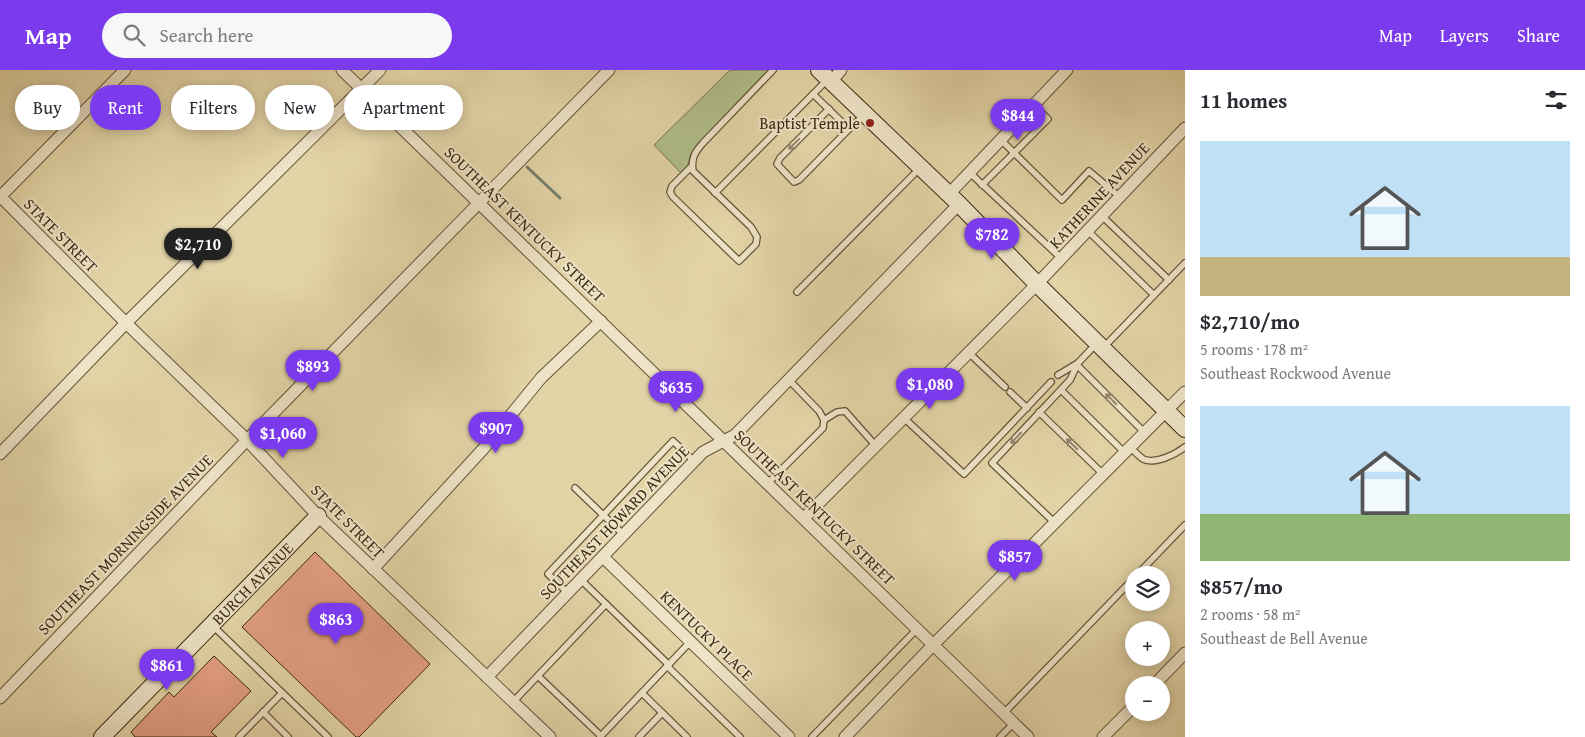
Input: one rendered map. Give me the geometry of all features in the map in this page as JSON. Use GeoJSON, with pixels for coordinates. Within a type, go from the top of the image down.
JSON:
{"type":"FeatureCollection","features":[{"type":"Feature","properties":{"kind":"main road"},"geometry":{"type":"LineString","coordinates":[[830,75],[864,115],[954,199],[1037,284],[1185,429]]}},
{"type":"Feature","properties":{"kind":"main road","name":"BURCH AVENUE"},"geometry":{"type":"LineString","coordinates":[[102,737],[318,516]]}},
{"type":"Feature","properties":{"kind":"street"},"geometry":{"type":"LineString","coordinates":[[0,196],[125,70]]}},
{"type":"Feature","properties":{"kind":"street","name":"SOUTHEAST KENTUCKY STREET"},"geometry":{"type":"LineString","coordinates":[[342,70],[358,85]]}},
{"type":"Feature","properties":{"kind":"street"},"geometry":{"type":"LineString","coordinates":[[366,85],[380,70]]}},
{"type":"Feature","properties":{"kind":"street","name":"SOUTHEAST MORNINGSIDE AVENUE"},"geometry":{"type":"LineString","coordinates":[[0,698],[247,440],[609,70]]}},
{"type":"Feature","properties":{"kind":"street","name":"SOUTHEAST HOWARD AVENUE"},"geometry":{"type":"LineString","coordinates":[[487,677],[703,452],[735,435],[954,199],[969,172],[1067,70]]}},
{"type":"Feature","properties":{"kind":"street"},"geometry":{"type":"LineString","coordinates":[[0,454],[126,323],[344,107]]}},
{"type":"Feature","properties":{"kind":"street","name":"KATHERINE AVENUE"},"geometry":{"type":"LineString","coordinates":[[804,518],[1062,259],[1185,128]]}},
{"type":"Feature","properties":{"kind":"street","name":"SOUTHEAST KENTUCKY STREET"},"geometry":{"type":"LineString","coordinates":[[404,130],[1028,737]]}},
{"type":"Feature","properties":{"kind":"street","name":"STATE STREET"},"geometry":{"type":"LineString","coordinates":[[0,196],[126,323],[247,440],[318,516],[550,737]]}},
{"type":"Feature","properties":{"kind":"street"},"geometry":{"type":"LineString","coordinates":[[373,569],[484,448],[541,378],[601,321]]}},
{"type":"Feature","properties":{"kind":"street"},"geometry":{"type":"LineString","coordinates":[[845,737],[934,644],[1185,392]]}},
{"type":"Feature","properties":{"kind":"street","name":"KENTUCKY PLACE"},"geometry":{"type":"LineString","coordinates":[[603,557],[789,737]]}},
{"type":"Feature","properties":{"kind":"street"},"geometry":{"type":"LineString","coordinates":[[1163,676],[1185,653]]}},
{"type":"Feature","properties":{"kind":"street"},"geometry":{"type":"LineString","coordinates":[[1103,737],[1125,715]]}},
{"type":"Feature","properties":{"kind":"lane"},"geometry":{"type":"LineString","coordinates":[[692,166],[672,186],[670,192],[738,261],[756,244],[757,237],[752,227],[693,170],[692,161],[696,152],[773,70]]}},
{"type":"Feature","properties":{"kind":"lane"},"geometry":{"type":"LineString","coordinates":[[715,193],[830,75]]}},
{"type":"Feature","properties":{"kind":"lane"},"geometry":{"type":"LineString","coordinates":[[813,94],[850,129]]}},
{"type":"Feature","properties":{"kind":"lane"},"geometry":{"type":"LineString","coordinates":[[982,184],[1048,118],[1034,105]]}},
{"type":"Feature","properties":{"kind":"lane"},"geometry":{"type":"LineString","coordinates":[[829,109],[780,158],[777,164],[794,182],[799,180],[864,115]]}},
{"type":"Feature","properties":{"kind":"lane"},"geometry":{"type":"LineString","coordinates":[[1000,140],[1062,200],[1090,171],[1120,197]]}},
{"type":"Feature","properties":{"kind":"lane"},"geometry":{"type":"LineString","coordinates":[[797,292],[920,167]]}},
{"type":"Feature","properties":{"kind":"lane"},"geometry":{"type":"LineString","coordinates":[[969,172],[1062,259]]}},
{"type":"Feature","properties":{"kind":"lane"},"geometry":{"type":"LineString","coordinates":[[1102,216],[1169,280]]}},
{"type":"Feature","properties":{"kind":"lane"},"geometry":{"type":"LineString","coordinates":[[1088,231],[1154,295]]}},
{"type":"Feature","properties":{"kind":"lane"},"geometry":{"type":"LineString","coordinates":[[1058,375],[1077,364],[1100,345],[1154,295],[1185,263]]}},
{"type":"Feature","properties":{"kind":"lane"},"geometry":{"type":"LineString","coordinates":[[969,353],[1027,408]]}},
{"type":"Feature","properties":{"kind":"lane"},"geometry":{"type":"LineString","coordinates":[[1055,524],[992,463],[1070,380],[1077,364]]}},
{"type":"Feature","properties":{"kind":"lane"},"geometry":{"type":"LineString","coordinates":[[1077,364],[1145,433]]}},
{"type":"Feature","properties":{"kind":"lane"},"geometry":{"type":"LineString","coordinates":[[768,484],[823,428],[824,420],[819,411],[788,379]]}},
{"type":"Feature","properties":{"kind":"lane"},"geometry":{"type":"LineString","coordinates":[[904,418],[964,474],[1052,382]]}},
{"type":"Feature","properties":{"kind":"lane"},"geometry":{"type":"LineString","coordinates":[[1060,390],[1128,450],[1144,459],[1152,460],[1175,455],[1185,447]]}},
{"type":"Feature","properties":{"kind":"lane"},"geometry":{"type":"LineString","coordinates":[[824,420],[837,412],[845,411],[876,446]]}},
{"type":"Feature","properties":{"kind":"lane"},"geometry":{"type":"LineString","coordinates":[[1040,412],[1104,475]]}},
{"type":"Feature","properties":{"kind":"lane"},"geometry":{"type":"LineString","coordinates":[[568,593],[548,574],[603,514],[673,441],[694,461]]}},
{"type":"Feature","properties":{"kind":"lane"},"geometry":{"type":"LineString","coordinates":[[575,488],[624,535]]}},
{"type":"Feature","properties":{"kind":"lane"},"geometry":{"type":"LineString","coordinates":[[1146,566],[1185,525]]}},
{"type":"Feature","properties":{"kind":"lane"},"geometry":{"type":"LineString","coordinates":[[581,580],[740,737]]}},
{"type":"Feature","properties":{"kind":"lane"},"geometry":{"type":"LineString","coordinates":[[1004,713],[1125,587]]}},
{"type":"Feature","properties":{"kind":"lane"},"geometry":{"type":"LineString","coordinates":[[513,702],[606,604]]}},
{"type":"Feature","properties":{"kind":"lane"},"geometry":{"type":"LineString","coordinates":[[211,624],[328,737]]}},
{"type":"Feature","properties":{"kind":"lane"},"geometry":{"type":"LineString","coordinates":[[812,737],[918,628]]}},
{"type":"Feature","properties":{"kind":"lane"},"geometry":{"type":"LineString","coordinates":[[538,676],[601,737],[690,642]]}},
{"type":"Feature","properties":{"kind":"lane"},"geometry":{"type":"LineString","coordinates":[[239,737],[282,693]]}},
{"type":"Feature","properties":{"kind":"lane"},"geometry":{"type":"LineString","coordinates":[[642,693],[687,737]]}},
{"type":"Feature","properties":{"kind":"lane"},"geometry":{"type":"LineString","coordinates":[[263,712],[288,737]]}},
{"type":"Feature","properties":{"kind":"lane"},"geometry":{"type":"LineString","coordinates":[[639,737],[662,713]]}},
{"type":"Feature","properties":{"kind":"lane"},"geometry":{"type":"LineString","coordinates":[[1000,737],[1014,723]]}},
{"type":"Feature","properties":{"kind":"green space"},"geometry":{"type":"Polygon","coordinates":[[[730,70],[773,70],[691,153],[687,168],[681,173],[654,145],[730,70]]]}},
{"type":"Feature","properties":{"kind":"building"},"geometry":{"type":"Polygon","coordinates":[[[315,552],[430,664],[359,737],[356,737],[242,627],[315,552]]]}},
{"type":"Feature","properties":{"kind":"building"},"geometry":{"type":"Polygon","coordinates":[[[214,656],[251,691],[211,732],[217,737],[135,737],[131,732],[169,692],[174,697],[214,656]]]}},
{"type":"Feature","properties":{"kind":"waterway"},"geometry":{"type":"LineString","coordinates":[[527,167],[560,198]]}},
{"type":"Feature","properties":{"kind":"place","name":"Baptist Temple"},"geometry":{"type":"Point","coordinates":[870,123]}}]}
